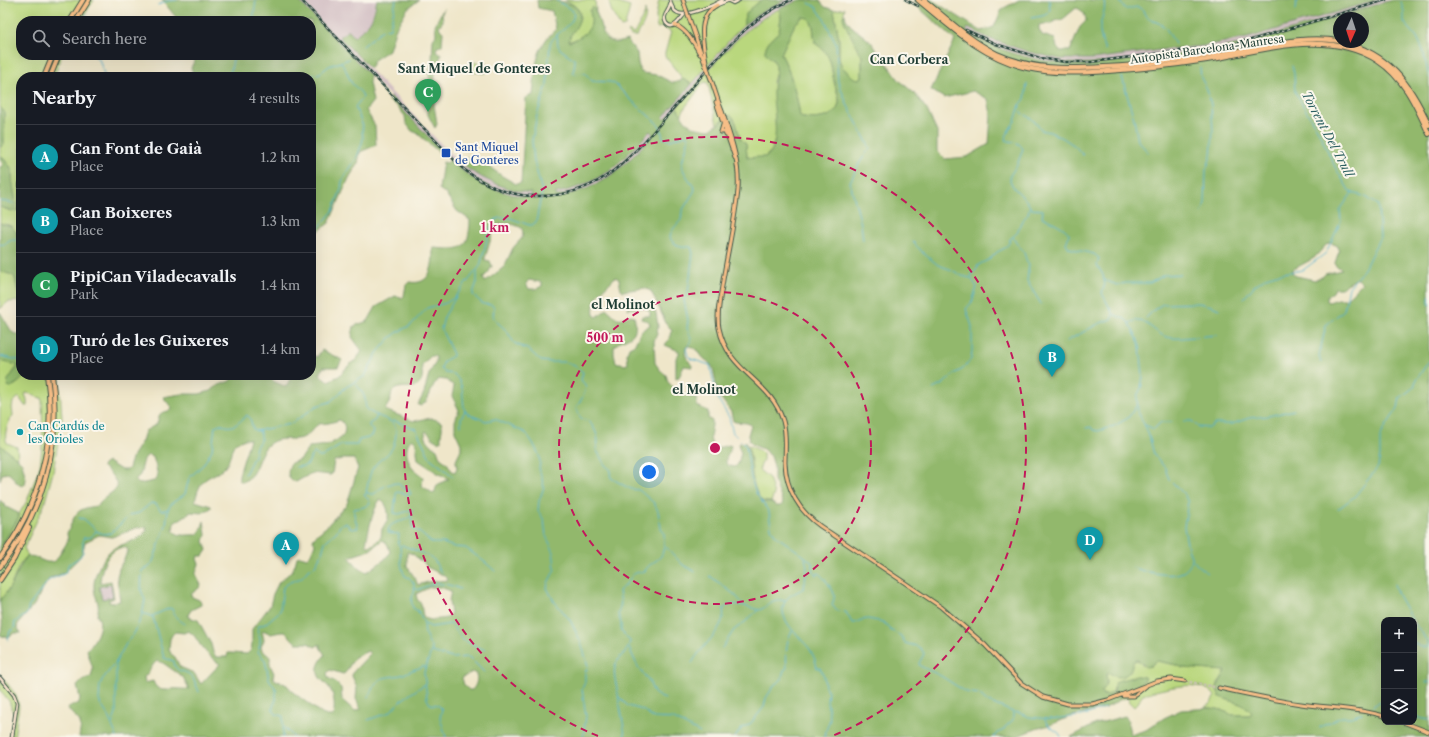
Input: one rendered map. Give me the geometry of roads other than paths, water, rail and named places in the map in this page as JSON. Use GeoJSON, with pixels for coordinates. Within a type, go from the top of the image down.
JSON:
{"type":"FeatureCollection","features":[{"type":"Feature","properties":{"kind":"highway"},"geometry":{"type":"LineString","coordinates":[[73,16],[83,0]]}},
{"type":"Feature","properties":{"kind":"highway"},"geometry":{"type":"LineString","coordinates":[[79,16],[89,0]]}},
{"type":"Feature","properties":{"kind":"highway","name":"Autopista Barcelona-Manresa"},"geometry":{"type":"LineString","coordinates":[[918,0],[976,46],[1002,60],[1026,68],[1047,71],[1083,72],[1143,68],[1297,41],[1319,40],[1333,41]]}},
{"type":"Feature","properties":{"kind":"highway","name":"Autopista Barcelona-Manresa"},"geometry":{"type":"LineString","coordinates":[[924,0],[983,46],[1008,58],[1032,65],[1054,68],[1091,68],[1191,60],[1298,44],[1327,44],[1348,48],[1368,55],[1398,78],[1415,104],[1429,134]]}},
{"type":"Feature","properties":{"kind":"highway","name":"Autopista Barcelona-Manresa"},"geometry":{"type":"LineString","coordinates":[[1357,48],[1381,59],[1394,69],[1411,89],[1429,125]]}},
{"type":"Feature","properties":{"kind":"highway"},"geometry":{"type":"LineString","coordinates":[[46,72],[51,60]]}},
{"type":"Feature","properties":{"kind":"highway"},"geometry":{"type":"LineString","coordinates":[[52,72],[57,60]]}},
{"type":"Feature","properties":{"kind":"highway"},"geometry":{"type":"LineString","coordinates":[[0,580],[14,559],[32,519],[32,509],[48,440],[50,407],[47,380]]}},
{"type":"Feature","properties":{"kind":"highway"},"geometry":{"type":"LineString","coordinates":[[0,567],[20,539],[45,480],[52,446],[55,407],[52,380]]}},
{"type":"Feature","properties":{"kind":"highway"},"geometry":{"type":"LineString","coordinates":[[0,554],[32,509]]}},
{"type":"Feature","properties":{"kind":"highway"},"geometry":{"type":"LineString","coordinates":[[0,558],[32,509]]}},
{"type":"Feature","properties":{"kind":"main road"},"geometry":{"type":"LineString","coordinates":[[683,0],[735,152],[738,177],[736,202],[720,300],[719,326],[724,343],[733,360],[768,394],[778,409],[785,432],[785,462],[787,481],[799,505],[815,523],[921,593],[951,615],[985,645],[1016,679],[1028,689],[1051,700],[1068,704],[1100,702],[1135,694],[1146,686],[1159,682],[1178,680]]}},
{"type":"Feature","properties":{"kind":"main road"},"geometry":{"type":"LineString","coordinates":[[705,62],[703,42],[704,21],[708,11],[717,4]]}},
{"type":"Feature","properties":{"kind":"main road"},"geometry":{"type":"LineString","coordinates":[[675,25],[681,28],[690,38],[705,62]]}},
{"type":"Feature","properties":{"kind":"main road"},"geometry":{"type":"LineString","coordinates":[[711,79],[710,82],[730,141],[736,165],[737,185],[718,300],[717,327],[723,347],[732,361],[767,395],[777,410],[784,432],[783,462],[786,482],[790,494],[798,506],[814,524],[920,594],[950,617],[983,646],[1016,680],[1028,690],[1051,701],[1076,706],[1100,704],[1123,696],[1135,694],[1146,686]]}},
{"type":"Feature","properties":{"kind":"main road"},"geometry":{"type":"LineString","coordinates":[[722,112],[725,128],[722,132]]}},
{"type":"Feature","properties":{"kind":"main road"},"geometry":{"type":"LineString","coordinates":[[722,132],[724,123]]}},
{"type":"Feature","properties":{"kind":"main road"},"geometry":{"type":"LineString","coordinates":[[722,132],[726,133],[730,141]]}},
{"type":"Feature","properties":{"kind":"main road"},"geometry":{"type":"LineString","coordinates":[[1117,697],[1157,681],[1185,681]]}},
{"type":"Feature","properties":{"kind":"main road"},"geometry":{"type":"LineString","coordinates":[[1219,688],[1302,703],[1353,707],[1381,714]]}},
{"type":"Feature","properties":{"kind":"main road"},"geometry":{"type":"LineString","coordinates":[[1135,689],[1135,694]]}},
{"type":"Feature","properties":{"kind":"main road"},"geometry":{"type":"LineString","coordinates":[[1412,725],[1429,731]]}},
{"type":"Feature","properties":{"kind":"main road"},"geometry":{"type":"LineString","coordinates":[[1415,725],[1429,731]]}},
{"type":"Feature","properties":{"kind":"street"},"geometry":{"type":"LineString","coordinates":[[709,6],[722,0]]}},
{"type":"Feature","properties":{"kind":"street"},"geometry":{"type":"LineString","coordinates":[[668,12],[684,14],[727,0],[733,3],[739,0]]}},
{"type":"Feature","properties":{"kind":"street"},"geometry":{"type":"LineString","coordinates":[[670,1],[668,12],[665,16],[666,22],[670,26],[675,25],[684,14]]}},
{"type":"Feature","properties":{"kind":"street"},"geometry":{"type":"LineString","coordinates":[[670,1],[680,20]]}},
{"type":"Feature","properties":{"kind":"street"},"geometry":{"type":"LineString","coordinates":[[0,678],[15,697],[17,703],[12,737]]}},
{"type":"Feature","properties":{"kind":"waterway"},"geometry":{"type":"LineString","coordinates":[[158,5],[168,1],[177,0]]}},
{"type":"Feature","properties":{"kind":"waterway"},"geometry":{"type":"LineString","coordinates":[[254,16],[256,0]]}},
{"type":"Feature","properties":{"kind":"waterway"},"geometry":{"type":"LineString","coordinates":[[363,46],[382,30],[390,28],[396,0]]}},
{"type":"Feature","properties":{"kind":"waterway"},"geometry":{"type":"LineString","coordinates":[[117,737],[99,700],[100,685],[135,632],[142,615],[145,600],[141,590],[142,570],[148,568],[152,564],[166,525],[168,509],[172,503],[185,494],[189,478],[203,465],[212,450],[215,426],[220,424],[224,426],[235,425],[247,415],[250,418],[253,429],[256,431],[290,424],[316,406],[330,402],[346,387],[365,376],[377,353],[389,339],[411,325],[427,308],[446,303],[455,297],[480,266],[490,228],[495,220],[499,218],[510,218],[529,225],[536,222],[542,191],[534,161],[532,141],[537,115],[547,85],[550,44],[556,35],[569,25],[573,16],[573,11],[556,0]]}},
{"type":"Feature","properties":{"kind":"waterway"},"geometry":{"type":"LineString","coordinates":[[1031,18],[1048,14],[1050,9],[1049,0]]}},
{"type":"Feature","properties":{"kind":"waterway"},"geometry":{"type":"LineString","coordinates":[[1098,0],[1105,0]]}},
{"type":"Feature","properties":{"kind":"waterway"},"geometry":{"type":"LineString","coordinates":[[1104,0],[1105,3],[1100,32],[1105,50]]}},
{"type":"Feature","properties":{"kind":"waterway"},"geometry":{"type":"LineString","coordinates":[[1119,0],[1125,9],[1138,7],[1143,10],[1146,17],[1159,23],[1168,31],[1175,44]]}},
{"type":"Feature","properties":{"kind":"waterway","name":"Torrent Del Trull"},"geometry":{"type":"LineString","coordinates":[[1296,10],[1297,0]]}},
{"type":"Feature","properties":{"kind":"waterway"},"geometry":{"type":"LineString","coordinates":[[1401,2],[1404,12],[1404,22],[1417,37],[1423,50],[1429,77]]}},
{"type":"Feature","properties":{"kind":"waterway"},"geometry":{"type":"LineString","coordinates":[[809,3],[816,7],[823,17],[836,43],[838,82],[848,106],[870,148],[860,162],[850,182],[861,224],[863,240]]}},
{"type":"Feature","properties":{"kind":"waterway"},"geometry":{"type":"LineString","coordinates":[[557,34],[560,49],[574,59],[574,74],[585,73],[592,81],[611,82],[615,84],[660,126],[663,138],[670,140],[686,135],[688,137],[682,165],[684,172],[695,190],[682,211],[681,220],[670,235],[672,241],[681,247],[691,247],[693,253],[688,292],[684,300],[688,320],[687,328],[691,338],[691,342],[686,349],[688,356],[691,359],[710,365],[716,393],[729,417],[733,433],[746,446],[751,478],[756,493],[769,512],[771,528],[776,536],[810,560],[816,575],[818,573],[822,576],[834,594],[832,605],[837,611],[846,612],[852,623],[868,619],[883,622],[890,630],[901,636],[905,643],[917,646],[923,651],[924,654],[919,663],[920,666],[941,676],[966,692],[979,694],[988,702],[1013,712],[1013,720],[1005,727],[1004,730],[997,733],[994,737]]}},
{"type":"Feature","properties":{"kind":"waterway"},"geometry":{"type":"LineString","coordinates":[[316,74],[329,66],[349,59]]}},
{"type":"Feature","properties":{"kind":"waterway"},"geometry":{"type":"LineString","coordinates":[[99,60],[103,72]]}},
{"type":"Feature","properties":{"kind":"waterway"},"geometry":{"type":"LineString","coordinates":[[230,72],[233,60]]}},
{"type":"Feature","properties":{"kind":"waterway"},"geometry":{"type":"LineString","coordinates":[[316,231],[333,211],[341,189],[342,181],[357,157],[363,138],[363,126],[355,107],[363,97],[351,82],[341,62]]}},
{"type":"Feature","properties":{"kind":"waterway","name":"Torrent Del Trull"},"geometry":{"type":"LineString","coordinates":[[1292,66],[1295,92],[1319,132],[1335,167],[1350,192],[1366,197],[1378,205],[1380,237],[1364,269],[1349,287],[1344,310],[1326,325],[1319,355],[1321,363]]}},
{"type":"Feature","properties":{"kind":"waterway"},"geometry":{"type":"LineString","coordinates":[[1200,68],[1201,78],[1207,89],[1211,105],[1213,131],[1211,156],[1206,170],[1205,203],[1202,212]]}},
{"type":"Feature","properties":{"kind":"waterway"},"geometry":{"type":"LineString","coordinates":[[1122,77],[1134,119],[1138,141],[1148,152]]}},
{"type":"Feature","properties":{"kind":"waterway"},"geometry":{"type":"LineString","coordinates":[[1027,84],[1025,99],[1020,105],[1015,121],[1005,140],[1017,143],[1023,149],[1017,165],[1009,177],[1015,189],[1026,200],[1031,209],[1043,210],[1042,217],[1065,229],[1069,234],[1066,243],[1069,248],[1094,254],[1099,258],[1097,265],[1103,275],[1105,284],[1102,293],[1113,314],[1125,319],[1129,323],[1140,346],[1143,376],[1141,388],[1137,396],[1138,412],[1148,432],[1154,454],[1165,468],[1169,479],[1184,494],[1188,502],[1184,527],[1188,549],[1192,559],[1188,568],[1178,574],[1165,574],[1143,571],[1132,567]]}},
{"type":"Feature","properties":{"kind":"waterway"},"geometry":{"type":"LineString","coordinates":[[1019,111],[1023,114]]}},
{"type":"Feature","properties":{"kind":"waterway"},"geometry":{"type":"LineString","coordinates":[[1026,115],[1035,122],[1041,130],[1063,138],[1075,146],[1083,155]]}},
{"type":"Feature","properties":{"kind":"waterway"},"geometry":{"type":"LineString","coordinates":[[1244,298],[1254,286],[1266,277],[1303,270],[1326,253],[1341,221],[1340,210],[1352,193]]}},
{"type":"Feature","properties":{"kind":"waterway"},"geometry":{"type":"LineString","coordinates":[[0,201],[13,203]]}},
{"type":"Feature","properties":{"kind":"waterway"},"geometry":{"type":"LineString","coordinates":[[933,389],[943,384],[954,374],[963,369],[971,359],[972,326],[966,309],[972,302],[977,287],[971,278],[972,274],[977,269],[978,265],[990,259],[997,252],[1005,248],[1010,239],[1017,233],[1021,222],[1028,214],[1029,209]]}},
{"type":"Feature","properties":{"kind":"waterway"},"geometry":{"type":"LineString","coordinates":[[1013,237],[1023,251],[1029,265],[1027,281],[1041,304]]}},
{"type":"Feature","properties":{"kind":"waterway"},"geometry":{"type":"LineString","coordinates":[[0,244],[4,245],[11,240],[16,240]]}},
{"type":"Feature","properties":{"kind":"waterway"},"geometry":{"type":"LineString","coordinates":[[913,242],[923,253],[938,265],[970,278]]}},
{"type":"Feature","properties":{"kind":"waterway"},"geometry":{"type":"LineString","coordinates":[[477,271],[477,282],[473,295],[483,304],[492,305],[494,308],[493,316],[496,321],[507,331],[514,343],[529,350],[541,361],[565,362],[575,366],[583,372],[581,380],[586,386],[580,402],[576,407],[581,419],[589,421],[595,431],[598,438],[596,449],[605,465],[611,470],[611,478],[631,489],[639,490],[654,503],[658,511],[661,528],[664,533],[664,547],[661,556],[648,566],[645,571],[633,574],[619,591],[621,603],[618,614],[621,623],[621,631],[630,641],[628,649],[618,660],[615,667],[615,678],[625,737]]}},
{"type":"Feature","properties":{"kind":"waterway"},"geometry":{"type":"LineString","coordinates":[[1104,280],[1117,285],[1126,283],[1150,283],[1164,275],[1180,274]]}},
{"type":"Feature","properties":{"kind":"waterway"},"geometry":{"type":"LineString","coordinates":[[457,295],[444,317],[441,329],[453,356],[444,361],[441,369],[446,373],[454,374],[458,379],[462,387],[465,411],[470,415],[486,421],[495,419],[526,433],[539,455],[539,468],[544,487],[539,501],[538,511],[544,520],[546,536],[553,550],[555,569],[547,588],[554,601],[570,620],[581,642],[588,666],[582,689],[586,716],[583,737]]}},
{"type":"Feature","properties":{"kind":"waterway"},"geometry":{"type":"LineString","coordinates":[[1429,296],[1429,305]]}},
{"type":"Feature","properties":{"kind":"waterway"},"geometry":{"type":"LineString","coordinates":[[1146,318],[1156,308],[1163,304],[1199,303],[1219,309]]}},
{"type":"Feature","properties":{"kind":"waterway"},"geometry":{"type":"LineString","coordinates":[[1067,341],[1098,324],[1111,319],[1113,315]]}},
{"type":"Feature","properties":{"kind":"waterway"},"geometry":{"type":"LineString","coordinates":[[1129,323],[1141,321],[1162,335],[1170,338],[1193,337]]}},
{"type":"Feature","properties":{"kind":"waterway"},"geometry":{"type":"LineString","coordinates":[[1195,337],[1217,335]]}},
{"type":"Feature","properties":{"kind":"waterway"},"geometry":{"type":"LineString","coordinates":[[0,356],[16,360]]}},
{"type":"Feature","properties":{"kind":"waterway"},"geometry":{"type":"LineString","coordinates":[[1338,509],[1355,496],[1378,467],[1380,456],[1380,437],[1398,408],[1400,398],[1414,387],[1416,380],[1429,361]]}},
{"type":"Feature","properties":{"kind":"waterway"},"geometry":{"type":"LineString","coordinates":[[356,383],[364,397],[367,409],[391,422],[396,429],[393,447],[388,454],[373,468],[366,492],[369,494],[374,494],[386,485],[399,483],[402,488],[409,490],[411,494],[408,495],[397,492],[394,513],[399,514],[413,510],[408,518],[392,525],[389,528],[388,533],[399,534],[398,544],[400,546],[402,569],[405,576],[414,584],[414,593],[412,596],[413,608],[418,611],[424,623],[425,634],[432,649],[424,672],[427,699],[430,704],[438,705],[442,709],[440,718],[446,737]]}},
{"type":"Feature","properties":{"kind":"waterway"},"geometry":{"type":"LineString","coordinates":[[1086,428],[1091,427],[1093,430],[1098,431],[1114,426],[1128,418],[1137,405]]}},
{"type":"Feature","properties":{"kind":"waterway"},"geometry":{"type":"LineString","coordinates":[[1184,421],[1192,421],[1198,427],[1209,428],[1215,424],[1232,424],[1249,418],[1268,416],[1294,410]]}},
{"type":"Feature","properties":{"kind":"waterway"},"geometry":{"type":"LineString","coordinates":[[461,426],[461,418],[465,411]]}},
{"type":"Feature","properties":{"kind":"waterway"},"geometry":{"type":"LineString","coordinates":[[296,467],[308,464],[314,453],[319,457],[322,457],[341,445],[357,445],[359,440],[368,438],[372,435],[373,431],[369,424],[375,420],[377,415]]}},
{"type":"Feature","properties":{"kind":"waterway"},"geometry":{"type":"LineString","coordinates":[[392,421],[416,429],[430,458],[454,477]]}},
{"type":"Feature","properties":{"kind":"waterway"},"geometry":{"type":"LineString","coordinates":[[1145,425],[1154,429],[1161,422],[1172,422]]}},
{"type":"Feature","properties":{"kind":"waterway"},"geometry":{"type":"LineString","coordinates":[[245,474],[254,456],[256,447],[261,439],[259,431]]}},
{"type":"Feature","properties":{"kind":"waterway"},"geometry":{"type":"LineString","coordinates":[[294,737],[283,726],[283,716],[276,714],[273,710],[276,700],[276,689],[269,679],[265,660],[258,652],[260,646],[258,628],[280,611],[283,587],[290,582],[301,578],[307,571],[314,567],[322,553],[325,542],[337,531],[341,524],[346,523],[352,529],[358,528],[354,509],[364,507],[370,503],[364,495],[367,493]]}},
{"type":"Feature","properties":{"kind":"waterway"},"geometry":{"type":"LineString","coordinates":[[8,640],[10,631],[14,629],[15,622],[27,614],[29,606],[49,580],[64,574],[68,565],[80,557],[83,552],[83,538],[91,537],[96,531],[104,534],[111,533],[130,515],[139,513],[151,503],[156,504],[161,511],[168,509]]}},
{"type":"Feature","properties":{"kind":"waterway"},"geometry":{"type":"LineString","coordinates":[[411,516],[413,529],[432,543],[443,543],[454,547],[466,548],[495,571]]}},
{"type":"Feature","properties":{"kind":"waterway"},"geometry":{"type":"LineString","coordinates":[[79,518],[84,519],[96,530]]}},
{"type":"Feature","properties":{"kind":"waterway"},"geometry":{"type":"LineString","coordinates":[[401,546],[402,545],[431,558],[434,560],[442,573]]}},
{"type":"Feature","properties":{"kind":"waterway"},"geometry":{"type":"LineString","coordinates":[[664,545],[683,565],[695,572]]}},
{"type":"Feature","properties":{"kind":"waterway"},"geometry":{"type":"LineString","coordinates":[[805,558],[807,566],[804,588],[786,600],[783,606],[783,613],[790,626],[809,648],[817,668],[820,668],[824,676],[825,687],[828,690],[827,701],[830,719],[824,737]]}},
{"type":"Feature","properties":{"kind":"waterway"},"geometry":{"type":"LineString","coordinates":[[1193,560],[1207,573]]}},
{"type":"Feature","properties":{"kind":"waterway"},"geometry":{"type":"LineString","coordinates":[[710,576],[735,595],[743,604]]}},
{"type":"Feature","properties":{"kind":"waterway"},"geometry":{"type":"LineString","coordinates":[[414,587],[418,590],[428,585],[444,584],[460,589]]}},
{"type":"Feature","properties":{"kind":"waterway"},"geometry":{"type":"LineString","coordinates":[[1394,584],[1398,595],[1410,617]]}},
{"type":"Feature","properties":{"kind":"waterway"},"geometry":{"type":"LineString","coordinates":[[692,663],[719,627],[723,619],[724,608],[733,605],[742,605],[760,610],[774,601],[785,601]]}},
{"type":"Feature","properties":{"kind":"waterway"},"geometry":{"type":"LineString","coordinates":[[152,616],[170,608],[180,622],[185,624]]}},
{"type":"Feature","properties":{"kind":"waterway"},"geometry":{"type":"LineString","coordinates":[[722,648],[734,630],[758,610]]}},
{"type":"Feature","properties":{"kind":"waterway"},"geometry":{"type":"LineString","coordinates":[[143,613],[153,617],[164,658],[174,661],[178,670],[189,674],[194,680],[199,692]]}},
{"type":"Feature","properties":{"kind":"waterway"},"geometry":{"type":"LineString","coordinates":[[425,624],[431,627],[451,624],[463,640],[485,650]]}},
{"type":"Feature","properties":{"kind":"waterway"},"geometry":{"type":"LineString","coordinates":[[1417,627],[1421,631],[1429,646]]}},
{"type":"Feature","properties":{"kind":"waterway"},"geometry":{"type":"LineString","coordinates":[[735,737],[741,729],[751,723],[764,707],[766,698],[775,684],[781,680],[784,670],[787,668],[787,644],[792,631]]}},
{"type":"Feature","properties":{"kind":"waterway"},"geometry":{"type":"LineString","coordinates":[[1417,645],[1420,647],[1429,647]]}},
{"type":"Feature","properties":{"kind":"waterway"},"geometry":{"type":"LineString","coordinates":[[629,648],[638,667],[649,681],[654,693],[665,699]]}},
{"type":"Feature","properties":{"kind":"waterway"},"geometry":{"type":"LineString","coordinates":[[432,652],[452,658],[469,657],[484,672]]}},
{"type":"Feature","properties":{"kind":"waterway"},"geometry":{"type":"LineString","coordinates":[[112,724],[116,714],[116,662]]}},
{"type":"Feature","properties":{"kind":"waterway"},"geometry":{"type":"LineString","coordinates":[[368,697],[377,681],[380,679],[401,675],[424,666]]}},
{"type":"Feature","properties":{"kind":"waterway"},"geometry":{"type":"LineString","coordinates":[[368,720],[390,712],[400,701],[425,684]]}},
{"type":"Feature","properties":{"kind":"waterway"},"geometry":{"type":"LineString","coordinates":[[619,697],[628,706],[643,710],[654,718],[674,719],[700,733]]}},
{"type":"Feature","properties":{"kind":"waterway"},"geometry":{"type":"LineString","coordinates":[[1373,706],[1378,702],[1381,702]]}},
{"type":"Feature","properties":{"kind":"waterway"},"geometry":{"type":"LineString","coordinates":[[1014,712],[1029,717],[1049,719],[1082,716],[1105,708]]}},
{"type":"Feature","properties":{"kind":"waterway"},"geometry":{"type":"LineString","coordinates":[[1320,727],[1341,717],[1352,717],[1362,713]]}},
{"type":"Feature","properties":{"kind":"waterway"},"geometry":{"type":"LineString","coordinates":[[1417,718],[1429,720]]}},
{"type":"Feature","properties":{"kind":"waterway"},"geometry":{"type":"LineString","coordinates":[[1045,720],[1050,727],[1059,733],[1061,737]]}},
{"type":"Feature","properties":{"kind":"waterway"},"geometry":{"type":"LineString","coordinates":[[283,728],[283,737]]}},
{"type":"Feature","properties":{"kind":"tunnel"},"geometry":{"type":"LineString","coordinates":[[1185,681],[1219,688]]}},
{"type":"Feature","properties":{"kind":"railway"},"geometry":{"type":"LineString","coordinates":[[301,0],[461,167],[477,179],[495,188],[533,196],[573,192],[590,185],[620,166],[744,31],[765,14],[791,0]]}},
{"type":"Feature","properties":{"kind":"railway"},"geometry":{"type":"LineString","coordinates":[[906,0],[918,6]]}},
{"type":"Feature","properties":{"kind":"railway"},"geometry":{"type":"LineString","coordinates":[[966,30],[996,44],[1040,58],[1065,62],[1091,62],[1228,45],[1251,40],[1386,0]]}},
{"type":"Feature","properties":{"kind":"place","name":"PipiCan Viladecavalls"},"geometry":{"type":"Point","coordinates":[428,112]}},
{"type":"Feature","properties":{"kind":"place","name":"Sant Miquel de Gonteres"},"geometry":{"type":"Point","coordinates":[446,153]}},
{"type":"Feature","properties":{"kind":"place","name":"Can Boixeres"},"geometry":{"type":"Point","coordinates":[1052,377]}},
{"type":"Feature","properties":{"kind":"place","name":"Can Cardús de les Orioles"},"geometry":{"type":"Point","coordinates":[20,432]}},
{"type":"Feature","properties":{"kind":"place","name":"Turó de les Guixeres"},"geometry":{"type":"Point","coordinates":[1090,560]}},
{"type":"Feature","properties":{"kind":"place","name":"Can Font de Gaià"},"geometry":{"type":"Point","coordinates":[286,565]}},
{"type":"Feature","properties":{"kind":"district","name":"Can Corbera"},"geometry":{"type":"Point","coordinates":[909,59]}},
{"type":"Feature","properties":{"kind":"district","name":"Sant Miquel de Gonteres"},"geometry":{"type":"Point","coordinates":[474,68]}},
{"type":"Feature","properties":{"kind":"district","name":"el Molinot"},"geometry":{"type":"Point","coordinates":[623,304]}},
{"type":"Feature","properties":{"kind":"district","name":"el Molinot"},"geometry":{"type":"Point","coordinates":[704,389]}}]}
